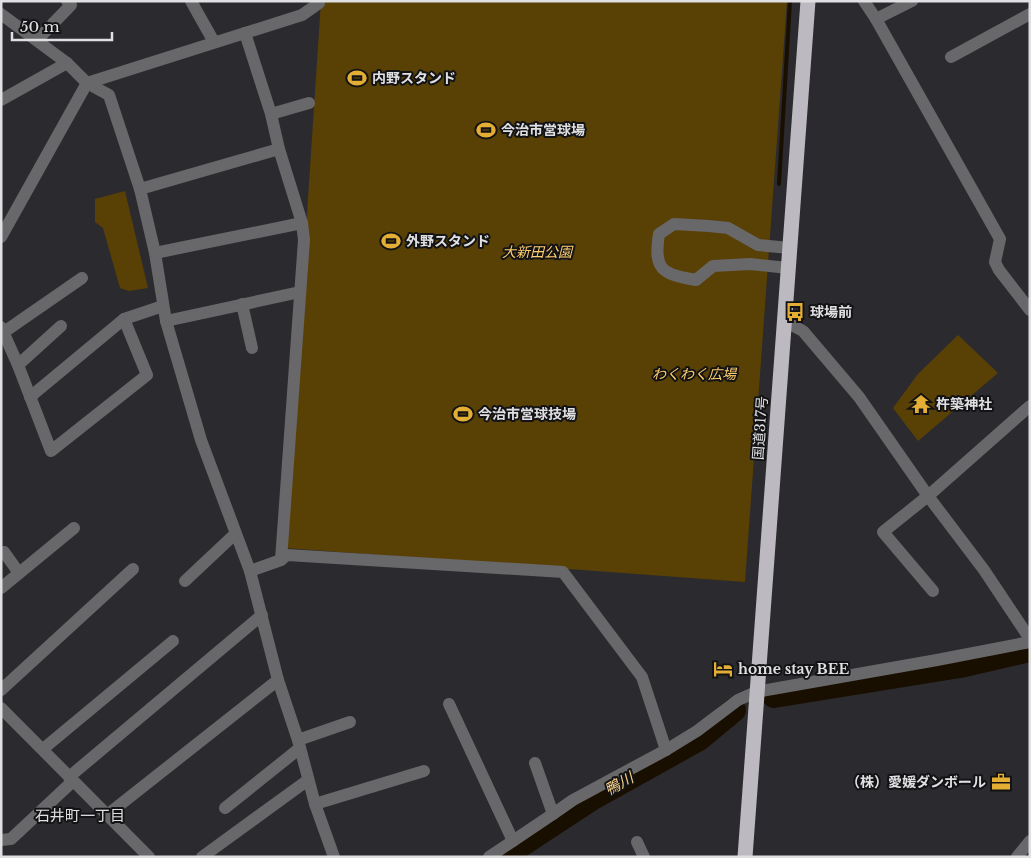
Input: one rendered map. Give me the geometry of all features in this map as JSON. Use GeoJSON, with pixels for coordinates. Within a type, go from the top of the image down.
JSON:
{"type":"FeatureCollection","features":[{"type":"Feature","properties":{"kind":"highway","name":"国道317号"},"geometry":{"type":"LineString","coordinates":[[745,857],[808,1]]}},
{"type":"Feature","properties":{"kind":"street"},"geometry":{"type":"LineString","coordinates":[[37,40],[71,5],[67,1]]}},
{"type":"Feature","properties":{"kind":"street"},"geometry":{"type":"LineString","coordinates":[[191,1],[214,42]]}},
{"type":"Feature","properties":{"kind":"street"},"geometry":{"type":"LineString","coordinates":[[1,237],[5,223],[87,83],[302,15],[319,3],[319,1]]}},
{"type":"Feature","properties":{"kind":"street"},"geometry":{"type":"LineString","coordinates":[[864,1],[1000,239],[995,262],[999,270],[1030,310]]}},
{"type":"Feature","properties":{"kind":"street"},"geometry":{"type":"LineString","coordinates":[[876,19],[912,1]]}},
{"type":"Feature","properties":{"kind":"street"},"geometry":{"type":"LineString","coordinates":[[1,14],[67,63],[87,83],[110,95],[140,188],[155,253],[166,320],[201,440],[250,571],[278,680],[299,744],[315,804],[334,857]]}},
{"type":"Feature","properties":{"kind":"street"},"geometry":{"type":"LineString","coordinates":[[951,57],[1030,14]]}},
{"type":"Feature","properties":{"kind":"street"},"geometry":{"type":"LineString","coordinates":[[245,33],[271,114],[279,149],[302,223],[304,240],[281,560]]}},
{"type":"Feature","properties":{"kind":"street"},"geometry":{"type":"LineString","coordinates":[[1,100],[67,63]]}},
{"type":"Feature","properties":{"kind":"street"},"geometry":{"type":"LineString","coordinates":[[271,114],[309,103]]}},
{"type":"Feature","properties":{"kind":"street"},"geometry":{"type":"LineString","coordinates":[[140,188],[279,149]]}},
{"type":"Feature","properties":{"kind":"street"},"geometry":{"type":"LineString","coordinates":[[155,253],[302,223]]}},
{"type":"Feature","properties":{"kind":"street"},"geometry":{"type":"LineString","coordinates":[[788,268],[750,264],[713,266],[696,280],[672,275],[661,268],[656,251],[659,234],[674,224],[728,228],[758,245],[789,248]]}},
{"type":"Feature","properties":{"kind":"street"},"geometry":{"type":"LineString","coordinates":[[82,278],[3,330],[52,451],[147,375],[124,319]]}},
{"type":"Feature","properties":{"kind":"street"},"geometry":{"type":"LineString","coordinates":[[166,320],[300,292]]}},
{"type":"Feature","properties":{"kind":"street"},"geometry":{"type":"LineString","coordinates":[[242,304],[252,348]]}},
{"type":"Feature","properties":{"kind":"street"},"geometry":{"type":"LineString","coordinates":[[30,397],[124,319],[163,306]]}},
{"type":"Feature","properties":{"kind":"street"},"geometry":{"type":"LineString","coordinates":[[489,857],[573,800],[666,750],[697,731],[738,700],[756,692],[937,660],[1030,641],[984,570],[928,496],[859,397],[803,331],[784,321]]}},
{"type":"Feature","properties":{"kind":"street"},"geometry":{"type":"LineString","coordinates":[[18,365],[61,326]]}},
{"type":"Feature","properties":{"kind":"street"},"geometry":{"type":"LineString","coordinates":[[933,591],[883,532],[928,496],[1030,406]]}},
{"type":"Feature","properties":{"kind":"street"},"geometry":{"type":"LineString","coordinates":[[1,588],[74,528]]}},
{"type":"Feature","properties":{"kind":"street"},"geometry":{"type":"LineString","coordinates":[[185,581],[235,534]]}},
{"type":"Feature","properties":{"kind":"street"},"geometry":{"type":"LineString","coordinates":[[4,552],[19,573]]}},
{"type":"Feature","properties":{"kind":"street"},"geometry":{"type":"LineString","coordinates":[[250,571],[281,560],[287,555],[564,572],[642,677],[666,750]]}},
{"type":"Feature","properties":{"kind":"street"},"geometry":{"type":"LineString","coordinates":[[1,690],[133,569]]}},
{"type":"Feature","properties":{"kind":"street"},"geometry":{"type":"LineString","coordinates":[[1,840],[11,839],[71,779],[262,616]]}},
{"type":"Feature","properties":{"kind":"street"},"geometry":{"type":"LineString","coordinates":[[43,750],[173,641]]}},
{"type":"Feature","properties":{"kind":"street"},"geometry":{"type":"LineString","coordinates":[[107,815],[278,680]]}},
{"type":"Feature","properties":{"kind":"street"},"geometry":{"type":"LineString","coordinates":[[449,704],[513,841]]}},
{"type":"Feature","properties":{"kind":"street"},"geometry":{"type":"LineString","coordinates":[[4,717],[43,750],[107,815],[141,854]]}},
{"type":"Feature","properties":{"kind":"street"},"geometry":{"type":"LineString","coordinates":[[225,808],[299,744],[350,722]]}},
{"type":"Feature","properties":{"kind":"street"},"geometry":{"type":"LineString","coordinates":[[534,763],[554,814]]}},
{"type":"Feature","properties":{"kind":"street"},"geometry":{"type":"LineString","coordinates":[[315,804],[424,771]]}},
{"type":"Feature","properties":{"kind":"street"},"geometry":{"type":"LineString","coordinates":[[202,857],[308,780]]}},
{"type":"Feature","properties":{"kind":"street"},"geometry":{"type":"LineString","coordinates":[[1017,857],[1030,841]]}},
{"type":"Feature","properties":{"kind":"street"},"geometry":{"type":"LineString","coordinates":[[637,842],[644,857]]}},
{"type":"Feature","properties":{"kind":"green space","name":"大新田公園"},"geometry":{"type":"Polygon","coordinates":[[[321,1],[787,1],[745,582],[285,548],[321,1]]]}},
{"type":"Feature","properties":{"kind":"green space"},"geometry":{"type":"Polygon","coordinates":[[[125,191],[148,288],[129,291],[120,288],[103,228],[95,222],[95,199],[125,191]]]}},
{"type":"Feature","properties":{"kind":"green space"},"geometry":{"type":"Polygon","coordinates":[[[958,335],[998,373],[918,441],[893,408],[918,374],[958,335]]]}},
{"type":"Feature","properties":{"kind":"waterway"},"geometry":{"type":"LineString","coordinates":[[779,184],[790,1]]}},
{"type":"Feature","properties":{"kind":"waterway","name":"鴨川"},"geometry":{"type":"LineString","coordinates":[[774,696],[960,666],[1030,650]]}},
{"type":"Feature","properties":{"kind":"waterway","name":"鴨川"},"geometry":{"type":"LineString","coordinates":[[503,857],[593,798],[699,739],[734,710]]}},
{"type":"Feature","properties":{"kind":"place","name":"内野スタンド"},"geometry":{"type":"Point","coordinates":[357,78]}},
{"type":"Feature","properties":{"kind":"place","name":"今治市営球場"},"geometry":{"type":"Point","coordinates":[486,130]}},
{"type":"Feature","properties":{"kind":"place","name":"外野スタンド"},"geometry":{"type":"Point","coordinates":[391,241]}},
{"type":"Feature","properties":{"kind":"place","name":"球場前"},"geometry":{"type":"Point","coordinates":[795,312]}},
{"type":"Feature","properties":{"kind":"place","name":"杵築神社"},"geometry":{"type":"Point","coordinates":[921,404]}},
{"type":"Feature","properties":{"kind":"place","name":"今治市営球技場"},"geometry":{"type":"Point","coordinates":[463,414]}},
{"type":"Feature","properties":{"kind":"place","name":"home stay BEE"},"geometry":{"type":"Point","coordinates":[723,669]}},
{"type":"Feature","properties":{"kind":"place","name":"（株）愛媛ダンボール"},"geometry":{"type":"Point","coordinates":[1001,782]}},
{"type":"Feature","properties":{"kind":"district","name":"石井町一丁目"},"geometry":{"type":"Point","coordinates":[80,816]}},
{"type":"Feature","properties":{"kind":"park label","name":"わくわく広場"},"geometry":{"type":"Point","coordinates":[694,374]}}]}
